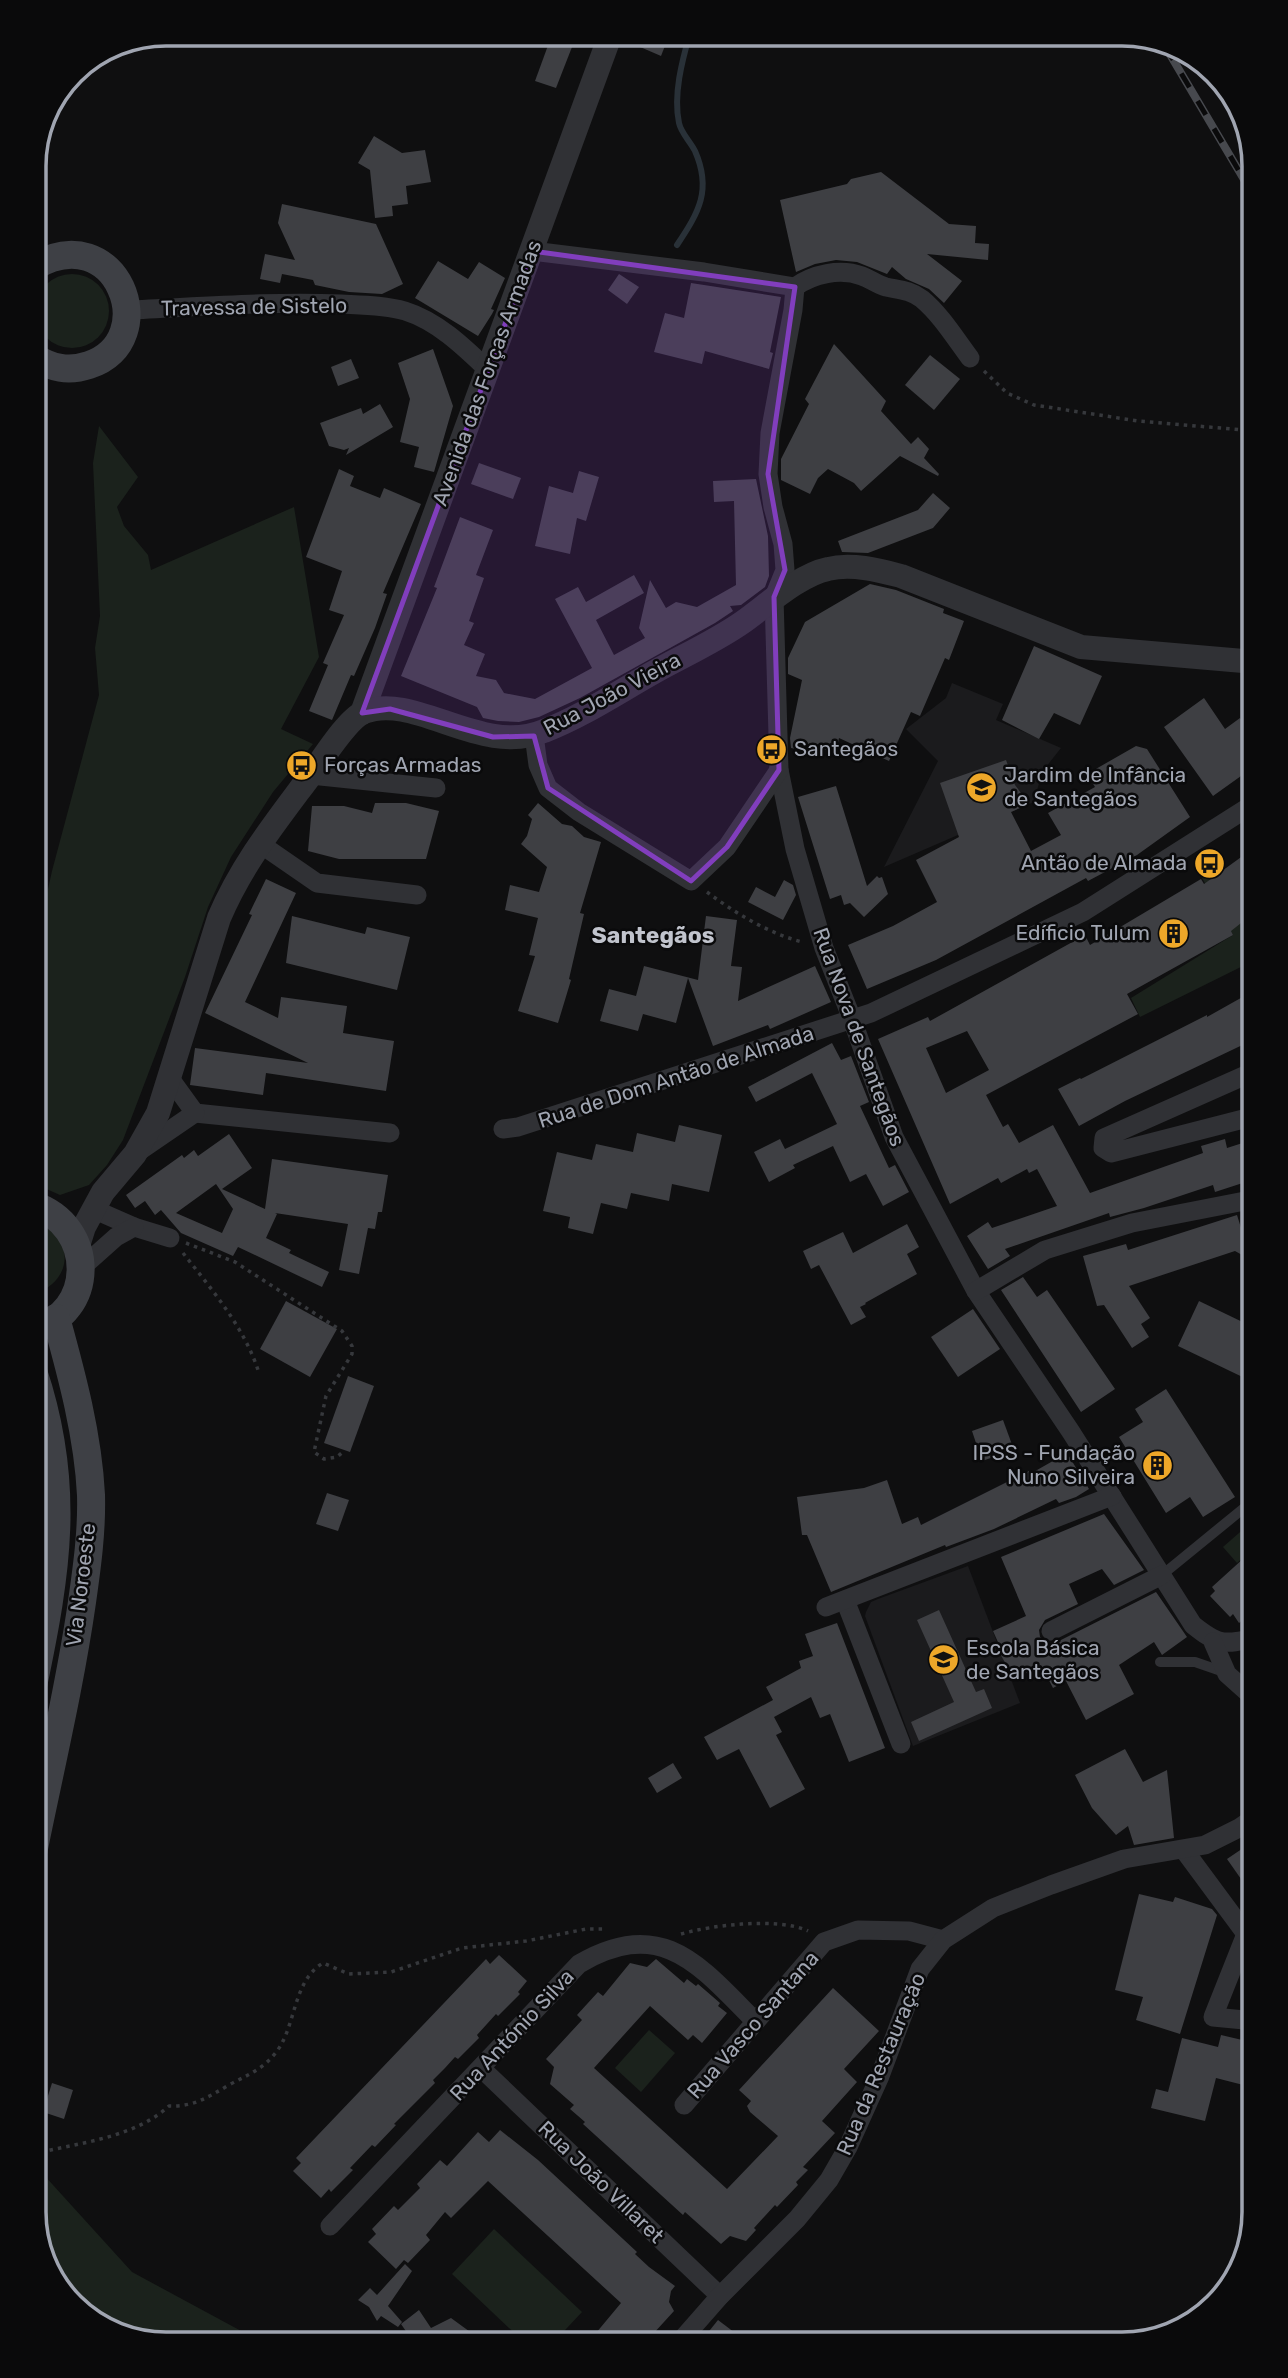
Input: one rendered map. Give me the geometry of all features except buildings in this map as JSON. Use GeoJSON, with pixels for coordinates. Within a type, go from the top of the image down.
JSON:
{"type":"FeatureCollection","features":[{"type":"Feature","properties":{"kind":"main road"},"geometry":{"type":"LineString","coordinates":[[46,259],[65,254],[84,256],[101,263],[115,275],[124,292],[127,310],[125,327],[119,342],[108,354],[79,369],[62,369],[46,364]]}},
{"type":"Feature","properties":{"kind":"main road"},"geometry":{"type":"LineString","coordinates":[[46,1212],[64,1223],[79,1257],[79,1283],[71,1302],[46,1322]]}},
{"type":"Feature","properties":{"kind":"main road","name":"Via Noroeste"},"geometry":{"type":"LineString","coordinates":[[46,1325],[76,1393],[86,1443],[91,1497],[89,1551],[76,1642],[46,1789]]}},
{"type":"Feature","properties":{"kind":"main road","name":"Via Noroeste"},"geometry":{"type":"LineString","coordinates":[[46,1416],[54,1457],[58,1537],[46,1625]]}},
{"type":"Feature","properties":{"kind":"street","name":"Avenida das Forças Armadas"},"geometry":{"type":"LineString","coordinates":[[362,713],[606,46]]}},
{"type":"Feature","properties":{"kind":"street"},"geometry":{"type":"LineString","coordinates":[[532,251],[704,272],[795,287],[805,280],[846,271],[885,287],[904,289],[921,298],[970,358]]}},
{"type":"Feature","properties":{"kind":"street","name":"Rua Nova de Santegãos"},"geometry":{"type":"LineString","coordinates":[[795,287],[770,433],[769,484],[783,544],[785,570],[774,597],[779,770],[795,849],[824,948],[894,1137],[976,1291],[1112,1496],[1193,1625],[1213,1642]]}},
{"type":"Feature","properties":{"kind":"street","name":"Travessa de Sistelo"},"geometry":{"type":"LineString","coordinates":[[127,310],[297,302],[404,310],[453,338],[487,369]]}},
{"type":"Feature","properties":{"kind":"street","name":"Rua João Vieira"},"geometry":{"type":"LineString","coordinates":[[362,713],[390,709],[493,737],[534,735],[611,697],[742,622],[774,597],[829,568],[874,569],[901,576],[1081,647],[1242,661]]}},
{"type":"Feature","properties":{"kind":"street"},"geometry":{"type":"LineString","coordinates":[[79,1257],[84,1227],[98,1200],[135,1154],[158,1113],[219,918],[231,890],[259,843],[344,730],[362,713]]}},
{"type":"Feature","properties":{"kind":"street"},"geometry":{"type":"LineString","coordinates":[[534,735],[538,765],[548,788],[579,812],[691,881],[727,847],[779,770]]}},
{"type":"Feature","properties":{"kind":"street"},"geometry":{"type":"LineString","coordinates":[[311,775],[436,788]]}},
{"type":"Feature","properties":{"kind":"street","name":"Rua de Dom Antão de Almada"},"geometry":{"type":"LineString","coordinates":[[503,1129],[518,1128],[871,1013],[1083,912],[1242,811]]}},
{"type":"Feature","properties":{"kind":"street"},"geometry":{"type":"LineString","coordinates":[[259,843],[317,883],[417,895]]}},
{"type":"Feature","properties":{"kind":"street"},"geometry":{"type":"LineString","coordinates":[[169,1077],[195,1112]]}},
{"type":"Feature","properties":{"kind":"street"},"geometry":{"type":"LineString","coordinates":[[1242,1077],[1104,1138],[1103,1147],[1111,1153],[1242,1118]]}},
{"type":"Feature","properties":{"kind":"street"},"geometry":{"type":"LineString","coordinates":[[135,1154],[195,1112],[390,1133]]}},
{"type":"Feature","properties":{"kind":"street"},"geometry":{"type":"LineString","coordinates":[[46,1209],[63,1211],[98,1200]]}},
{"type":"Feature","properties":{"kind":"street"},"geometry":{"type":"LineString","coordinates":[[98,1200],[134,1227],[170,1238]]}},
{"type":"Feature","properties":{"kind":"street"},"geometry":{"type":"LineString","coordinates":[[976,1291],[1045,1250],[1132,1223],[1242,1202]]}},
{"type":"Feature","properties":{"kind":"street"},"geometry":{"type":"LineString","coordinates":[[79,1257],[134,1227]]}},
{"type":"Feature","properties":{"kind":"street"},"geometry":{"type":"LineString","coordinates":[[825,1607],[1112,1496]]}},
{"type":"Feature","properties":{"kind":"street"},"geometry":{"type":"LineString","coordinates":[[1051,1631],[1162,1576]]}},
{"type":"Feature","properties":{"kind":"street"},"geometry":{"type":"LineString","coordinates":[[845,1600],[901,1744]]}},
{"type":"Feature","properties":{"kind":"street"},"geometry":{"type":"LineString","coordinates":[[1242,1641],[1213,1642],[1227,1674],[1242,1687]]}},
{"type":"Feature","properties":{"kind":"street","name":"Rua da Restauração"},"geometry":{"type":"LineString","coordinates":[[688,2332],[720,2296],[797,2219],[829,2180],[848,2147],[880,2076],[920,1969],[943,1940],[993,1908],[1051,1885],[1124,1859],[1205,1845],[1242,1826]]}},
{"type":"Feature","properties":{"kind":"street"},"geometry":{"type":"LineString","coordinates":[[1184,1850],[1242,1929]]}},
{"type":"Feature","properties":{"kind":"street","name":"Rua Vasco Santana"},"geometry":{"type":"LineString","coordinates":[[684,2105],[824,1942],[858,1930],[909,1931],[943,1940]]}},
{"type":"Feature","properties":{"kind":"street","name":"Rua António Silva"},"geometry":{"type":"LineString","coordinates":[[330,2226],[579,1964],[600,1953],[628,1946],[649,1945],[678,1952],[698,1965],[755,2021]]}},
{"type":"Feature","properties":{"kind":"street"},"geometry":{"type":"LineString","coordinates":[[1242,1957],[1213,2017],[1242,2020]]}},
{"type":"Feature","properties":{"kind":"street","name":"Rua João Villaret"},"geometry":{"type":"LineString","coordinates":[[482,2069],[720,2296]]}},
{"type":"Feature","properties":{"kind":"lane"},"geometry":{"type":"LineString","coordinates":[[1162,1576],[1242,1510]]}},
{"type":"Feature","properties":{"kind":"lane"},"geometry":{"type":"LineString","coordinates":[[1160,1662],[1195,1662],[1210,1665],[1227,1674]]}},
{"type":"Feature","properties":{"kind":"path"},"geometry":{"type":"LineString","coordinates":[[970,358],[1007,393],[1034,405],[1138,421],[1242,430]]}},
{"type":"Feature","properties":{"kind":"path"},"geometry":{"type":"LineString","coordinates":[[691,881],[730,909],[787,938],[824,948]]}},
{"type":"Feature","properties":{"kind":"path"},"geometry":{"type":"LineString","coordinates":[[170,1238],[233,1319],[254,1357],[258,1373]]}},
{"type":"Feature","properties":{"kind":"path"},"geometry":{"type":"LineString","coordinates":[[170,1238],[235,1262],[342,1331],[352,1346],[352,1354],[326,1396],[314,1452],[324,1459],[337,1457],[344,1451]]}},
{"type":"Feature","properties":{"kind":"path"},"geometry":{"type":"LineString","coordinates":[[667,1948],[680,1934],[700,1928],[774,1923],[800,1927],[824,1942]]}},
{"type":"Feature","properties":{"kind":"path"},"geometry":{"type":"LineString","coordinates":[[46,2151],[92,2141],[131,2128],[157,2117],[169,2106],[186,2106],[258,2071],[276,2054],[291,2022],[305,1979],[323,1963],[349,1973],[391,1972],[462,1948],[526,1941],[586,1928],[612,1929]]}},
{"type":"Feature","properties":{"kind":"highlighted area"},"geometry":{"type":"Polygon","coordinates":[[[532,251],[795,287],[768,474],[785,570],[774,597],[779,770],[727,847],[691,881],[548,788],[534,736],[493,737],[390,709],[362,713],[532,251]]]}},
{"type":"Feature","properties":{"kind":"shaded area"},"geometry":{"type":"Polygon","coordinates":[[[72,274],[86,277],[103,291],[108,304],[106,325],[92,342],[72,348],[58,345],[46,337],[46,285],[52,280],[72,274]]]}},
{"type":"Feature","properties":{"kind":"shaded area"},"geometry":{"type":"Polygon","coordinates":[[[99,426],[138,477],[117,507],[124,526],[148,555],[151,570],[294,507],[319,657],[281,729],[313,744],[273,792],[231,857],[208,907],[185,977],[123,1140],[107,1165],[89,1185],[60,1195],[46,1189],[46,898],[99,695],[95,648],[100,616],[93,463],[99,426]]]}},
{"type":"Feature","properties":{"kind":"shaded area","name":"Jardim de Infância de Santegãos"},"geometry":{"type":"Polygon","coordinates":[[[952,683],[1003,704],[996,720],[1061,748],[1042,772],[1034,802],[884,867],[938,761],[906,729],[946,698],[952,683]]]}},
{"type":"Feature","properties":{"kind":"shaded area"},"geometry":{"type":"Polygon","coordinates":[[[1221,864],[1242,897],[1242,966],[1140,1017],[1131,998],[1233,935],[1201,876],[1221,864]]]}},
{"type":"Feature","properties":{"kind":"shaded area"},"geometry":{"type":"Polygon","coordinates":[[[46,1229],[57,1237],[65,1258],[57,1279],[47,1288],[46,1229]]]}},
{"type":"Feature","properties":{"kind":"shaded area"},"geometry":{"type":"Polygon","coordinates":[[[1242,1530],[1242,1559],[1237,1563],[1223,1547],[1242,1530]]]}},
{"type":"Feature","properties":{"kind":"shaded area","name":"Escola Básica de Santegãos"},"geometry":{"type":"Polygon","coordinates":[[[968,1566],[1020,1703],[913,1746],[865,1616],[866,1612],[871,1602],[968,1566]]]}},
{"type":"Feature","properties":{"kind":"shaded area"},"geometry":{"type":"Polygon","coordinates":[[[649,2030],[675,2053],[641,2092],[615,2068],[649,2030]]]}},
{"type":"Feature","properties":{"kind":"shaded area"},"geometry":{"type":"Polygon","coordinates":[[[46,2177],[132,2272],[243,2332],[142,2330],[112,2320],[92,2308],[70,2286],[55,2259],[48,2236],[46,2177]]]}},
{"type":"Feature","properties":{"kind":"shaded area"},"geometry":{"type":"Polygon","coordinates":[[[494,2229],[582,2312],[563,2332],[513,2332],[452,2274],[494,2229]]]}},
{"type":"Feature","properties":{"kind":"waterway"},"geometry":{"type":"LineString","coordinates":[[677,245],[697,211],[703,189],[700,165],[680,127],[677,112],[679,78],[686,46]]}},
{"type":"Feature","properties":{"kind":"railway"},"geometry":{"type":"LineString","coordinates":[[1171,57],[1242,176]]}},
{"type":"Feature","properties":{"kind":"place","name":"Santegãos"},"geometry":{"type":"Point","coordinates":[771,749]}},
{"type":"Feature","properties":{"kind":"place","name":"Forças Armadas"},"geometry":{"type":"Point","coordinates":[301,765]}},
{"type":"Feature","properties":{"kind":"place","name":"Jardim de Infância de Santegãos"},"geometry":{"type":"Point","coordinates":[981,787]}},
{"type":"Feature","properties":{"kind":"place","name":"Antão de Almada"},"geometry":{"type":"Point","coordinates":[1210,863]}},
{"type":"Feature","properties":{"kind":"place","name":"Edíficio Tulum"},"geometry":{"type":"Point","coordinates":[1173,933]}},
{"type":"Feature","properties":{"kind":"place","name":"IPSS - Fundação Nuno Silveira"},"geometry":{"type":"Point","coordinates":[1158,1465]}},
{"type":"Feature","properties":{"kind":"place","name":"Escola Básica de Santegãos"},"geometry":{"type":"Point","coordinates":[943,1660]}},
{"type":"Feature","properties":{"kind":"district","name":"Santegãos"},"geometry":{"type":"Point","coordinates":[653,935]}}]}
